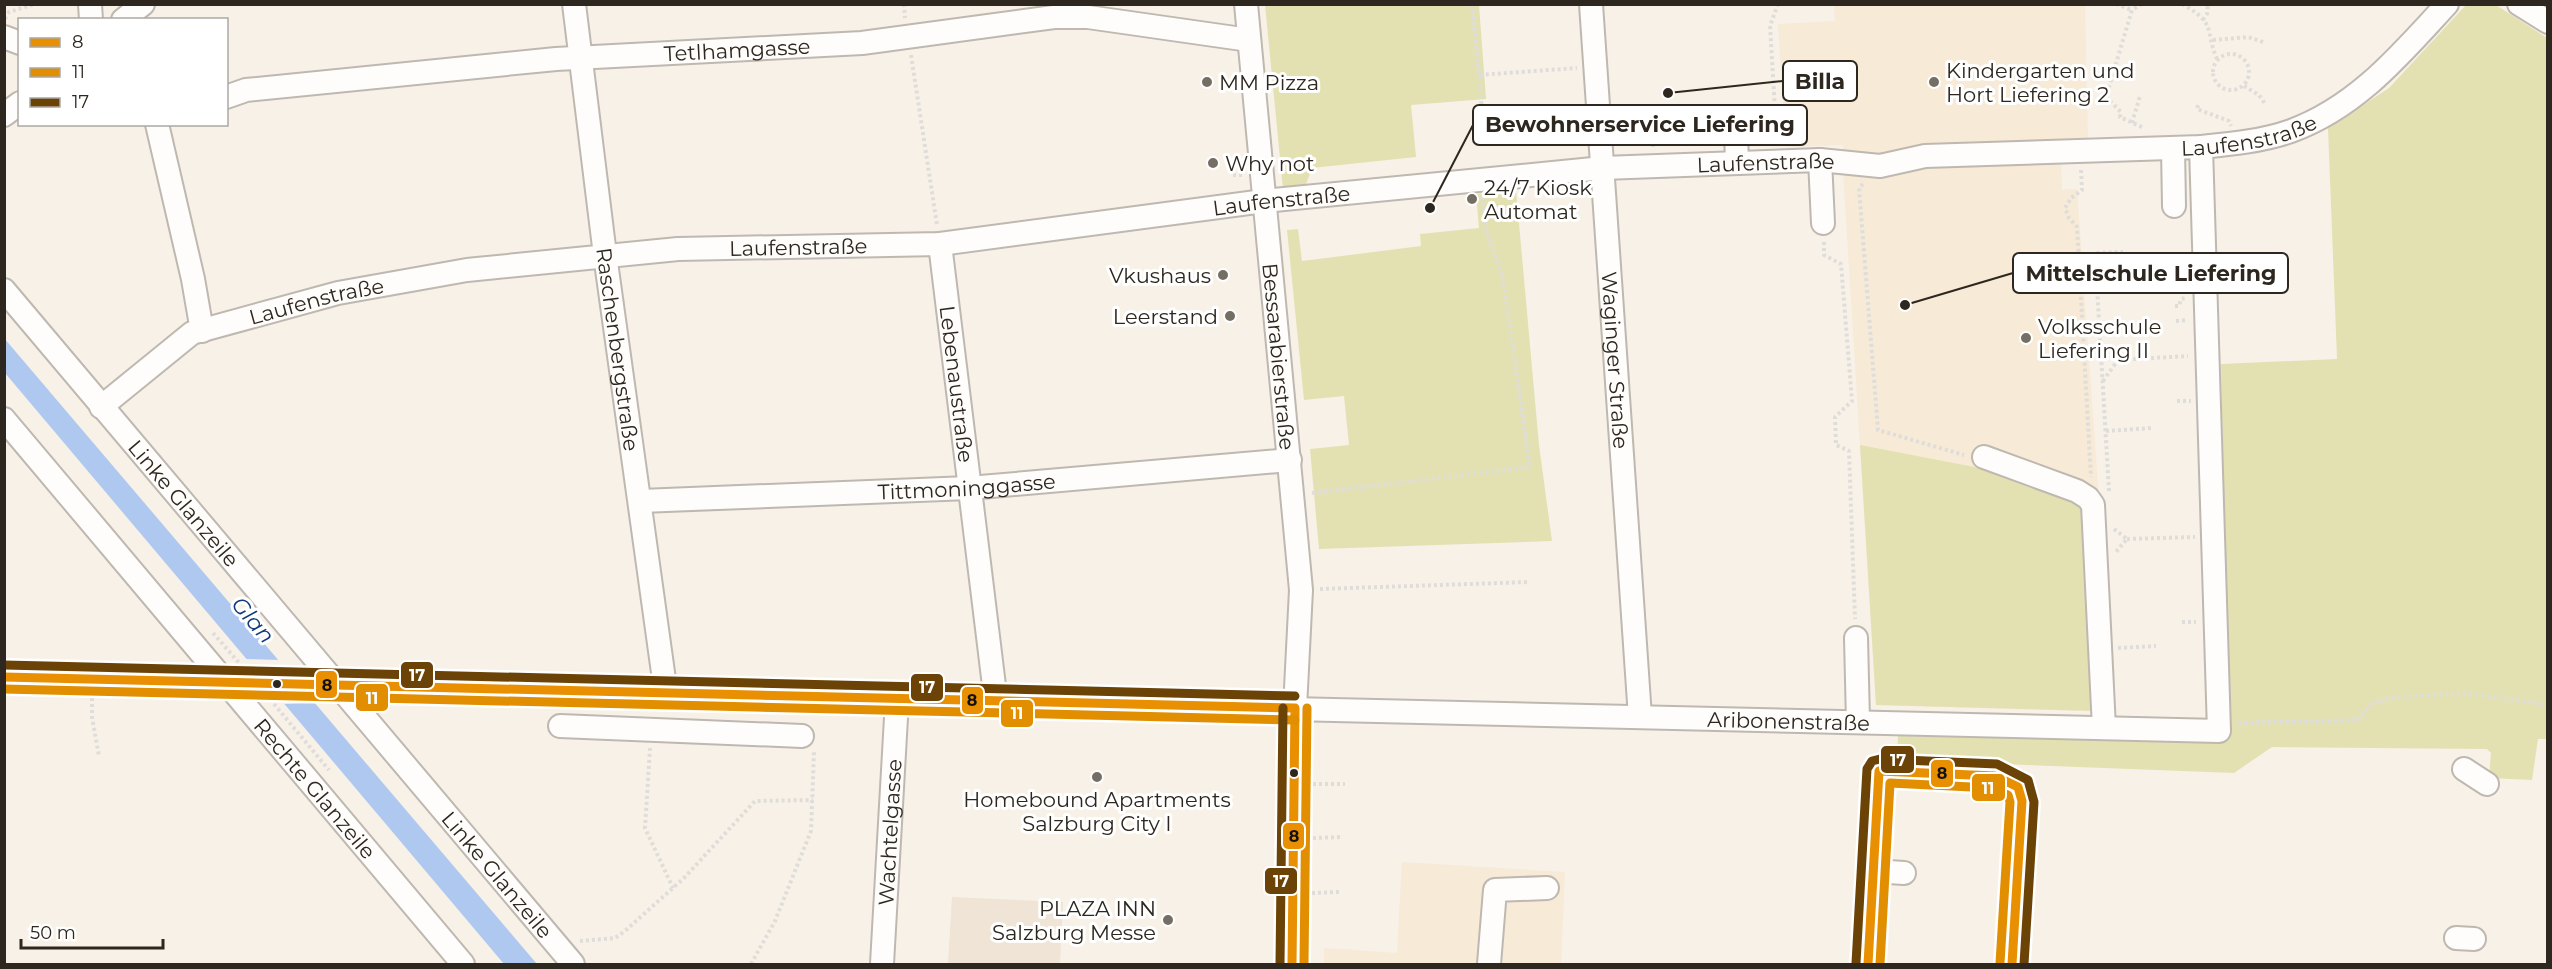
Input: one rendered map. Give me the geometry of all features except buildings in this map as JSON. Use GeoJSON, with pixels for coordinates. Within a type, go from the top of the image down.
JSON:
{"type":"FeatureCollection","features":[{"type":"Feature","properties":{"kind":"street"},"geometry":{"type":"LineString","coordinates":[[126,18],[143,4]]}},
{"type":"Feature","properties":{"kind":"street","name":"Raschenbergstraße"},"geometry":{"type":"LineString","coordinates":[[574,4],[605,255],[669,694],[665,734]]}},
{"type":"Feature","properties":{"kind":"street","name":"Bessarabierstraße"},"geometry":{"type":"LineString","coordinates":[[1246,4],[1301,590],[1295,708],[1292,964]]}},
{"type":"Feature","properties":{"kind":"street","name":"Waginger Straße"},"geometry":{"type":"LineString","coordinates":[[1591,4],[1641,717]]}},
{"type":"Feature","properties":{"kind":"street","name":"Laufenstraße"},"geometry":{"type":"LineString","coordinates":[[101,407],[192,333],[348,291],[467,270],[678,249],[940,244],[1264,201],[1603,168],[1820,160],[1880,166],[1917,156],[2236,144],[2291,131],[2320,118],[2351,99],[2386,70],[2446,4]]}},
{"type":"Feature","properties":{"kind":"street"},"geometry":{"type":"LineString","coordinates":[[2519,4],[2547,22]]}},
{"type":"Feature","properties":{"kind":"street","name":"Tetlhamgasse"},"geometry":{"type":"LineString","coordinates":[[228,95],[246,90],[580,57],[862,43],[1054,16],[1088,17],[1249,40]]}},
{"type":"Feature","properties":{"kind":"street"},"geometry":{"type":"LineString","coordinates":[[4,115],[18,104]]}},
{"type":"Feature","properties":{"kind":"street"},"geometry":{"type":"LineString","coordinates":[[157,126],[193,279],[202,331]]}},
{"type":"Feature","properties":{"kind":"street"},"geometry":{"type":"LineString","coordinates":[[1736,132],[1737,163]]}},
{"type":"Feature","properties":{"kind":"street"},"geometry":{"type":"LineString","coordinates":[[2201,147],[2219,731]]}},
{"type":"Feature","properties":{"kind":"street"},"geometry":{"type":"LineString","coordinates":[[2173,148],[2174,206]]}},
{"type":"Feature","properties":{"kind":"street"},"geometry":{"type":"LineString","coordinates":[[1820,160],[1823,223]]}},
{"type":"Feature","properties":{"kind":"street","name":"Lebenaustraße"},"geometry":{"type":"LineString","coordinates":[[940,244],[996,702]]}},
{"type":"Feature","properties":{"kind":"street","name":"Linke Glanzeile"},"geometry":{"type":"LineString","coordinates":[[4,290],[557,961]]}},
{"type":"Feature","properties":{"kind":"street","name":"Rechte Glanzeile"},"geometry":{"type":"LineString","coordinates":[[4,419],[235,683],[464,964]]}},
{"type":"Feature","properties":{"kind":"street"},"geometry":{"type":"LineString","coordinates":[[1983,457],[2077,491],[2101,504],[2104,728]]}},
{"type":"Feature","properties":{"kind":"street","name":"Tittmoninggasse"},"geometry":{"type":"LineString","coordinates":[[641,501],[969,488],[1290,460]]}},
{"type":"Feature","properties":{"kind":"street"},"geometry":{"type":"LineString","coordinates":[[1856,638],[1858,722]]}},
{"type":"Feature","properties":{"kind":"street","name":"Aribonenstraße"},"geometry":{"type":"LineString","coordinates":[[4,676],[897,700],[2219,731]]}},
{"type":"Feature","properties":{"kind":"street","name":"Wachtelgasse"},"geometry":{"type":"LineString","coordinates":[[882,964],[897,700]]}},
{"type":"Feature","properties":{"kind":"street"},"geometry":{"type":"LineString","coordinates":[[560,726],[808,742]]}},
{"type":"Feature","properties":{"kind":"street"},"geometry":{"type":"LineString","coordinates":[[2464,769],[2487,784]]}},
{"type":"Feature","properties":{"kind":"street"},"geometry":{"type":"LineString","coordinates":[[1868,964],[1879,771],[1995,776],[2010,781],[2018,787],[2022,801],[2012,964]]}},
{"type":"Feature","properties":{"kind":"street"},"geometry":{"type":"LineString","coordinates":[[1873,871],[1904,873]]}},
{"type":"Feature","properties":{"kind":"street"},"geometry":{"type":"LineString","coordinates":[[1489,964],[1495,890],[1547,888]]}},
{"type":"Feature","properties":{"kind":"path"},"geometry":{"type":"LineString","coordinates":[[4,22],[9,12],[34,4]]}},
{"type":"Feature","properties":{"kind":"path"},"geometry":{"type":"LineString","coordinates":[[904,4],[940,244]]}},
{"type":"Feature","properties":{"kind":"path"},"geometry":{"type":"LineString","coordinates":[[1472,4],[1483,122]]}},
{"type":"Feature","properties":{"kind":"path"},"geometry":{"type":"LineString","coordinates":[[1778,4],[1770,26],[1778,161]]}},
{"type":"Feature","properties":{"kind":"path"},"geometry":{"type":"LineString","coordinates":[[2116,4],[2132,10]]}},
{"type":"Feature","properties":{"kind":"path"},"geometry":{"type":"LineString","coordinates":[[2121,112],[2108,100],[2107,90],[2132,10],[2142,4]]}},
{"type":"Feature","properties":{"kind":"path"},"geometry":{"type":"LineString","coordinates":[[2182,4],[2191,7],[2209,27],[2217,59]]}},
{"type":"Feature","properties":{"kind":"path"},"geometry":{"type":"LineString","coordinates":[[2203,20],[2208,14],[2208,4]]}},
{"type":"Feature","properties":{"kind":"path"},"geometry":{"type":"LineString","coordinates":[[2212,40],[2248,37],[2266,43]]}},
{"type":"Feature","properties":{"kind":"path"},"geometry":{"type":"LineString","coordinates":[[2244,86],[2249,78],[2249,67],[2244,59],[2228,55],[2217,59],[2212,66],[2212,75],[2217,84],[2227,90],[2244,86],[2259,95],[2265,104]]}},
{"type":"Feature","properties":{"kind":"path"},"geometry":{"type":"LineString","coordinates":[[1479,75],[1596,67]]}},
{"type":"Feature","properties":{"kind":"path"},"geometry":{"type":"LineString","coordinates":[[2132,123],[2140,96]]}},
{"type":"Feature","properties":{"kind":"path"},"geometry":{"type":"LineString","coordinates":[[2198,105],[2197,109],[2229,121],[2236,144]]}},
{"type":"Feature","properties":{"kind":"path"},"geometry":{"type":"LineString","coordinates":[[2080,150],[2082,190],[2071,198],[2065,208],[2068,218],[2077,227],[2101,504]]}},
{"type":"Feature","properties":{"kind":"path"},"geometry":{"type":"LineString","coordinates":[[1880,166],[1859,188],[1878,430],[1972,458],[1983,457]]}},
{"type":"Feature","properties":{"kind":"path"},"geometry":{"type":"LineString","coordinates":[[1293,495],[1530,467],[1503,279],[1486,231],[1481,180]]}},
{"type":"Feature","properties":{"kind":"path"},"geometry":{"type":"LineString","coordinates":[[1823,223],[1824,255],[1841,264],[1852,401],[1835,417],[1836,445],[1849,451],[1856,638]]}},
{"type":"Feature","properties":{"kind":"path"},"geometry":{"type":"LineString","coordinates":[[2101,504],[2106,431],[2095,253],[2123,252]]}},
{"type":"Feature","properties":{"kind":"path"},"geometry":{"type":"LineString","coordinates":[[2167,265],[2195,263]]}},
{"type":"Feature","properties":{"kind":"path"},"geometry":{"type":"LineString","coordinates":[[2101,347],[2118,360],[2207,354]]}},
{"type":"Feature","properties":{"kind":"path"},"geometry":{"type":"LineString","coordinates":[[2103,381],[2118,360]]}},
{"type":"Feature","properties":{"kind":"path"},"geometry":{"type":"LineString","coordinates":[[2177,401],[2184,401]]}},
{"type":"Feature","properties":{"kind":"path"},"geometry":{"type":"LineString","coordinates":[[2106,431],[2152,428]]}},
{"type":"Feature","properties":{"kind":"path"},"geometry":{"type":"LineString","coordinates":[[2112,536],[2111,526],[2127,539],[2205,537]]}},
{"type":"Feature","properties":{"kind":"path"},"geometry":{"type":"LineString","coordinates":[[2112,546],[2113,555],[2127,539]]}},
{"type":"Feature","properties":{"kind":"path"},"geometry":{"type":"LineString","coordinates":[[1301,590],[1529,582]]}},
{"type":"Feature","properties":{"kind":"path"},"geometry":{"type":"LineString","coordinates":[[2119,659],[2118,647],[2156,646]]}},
{"type":"Feature","properties":{"kind":"path"},"geometry":{"type":"LineString","coordinates":[[94,679],[92,717],[99,756]]}},
{"type":"Feature","properties":{"kind":"path"},"geometry":{"type":"LineString","coordinates":[[2219,731],[2226,724],[2358,720],[2372,703],[2397,697],[2464,693],[2539,703],[2547,707]]}},
{"type":"Feature","properties":{"kind":"path"},"geometry":{"type":"LineString","coordinates":[[665,734],[645,828],[673,888]]}},
{"type":"Feature","properties":{"kind":"path"},"geometry":{"type":"LineString","coordinates":[[751,964],[775,921],[811,831],[813,800],[808,742]]}},
{"type":"Feature","properties":{"kind":"path"},"geometry":{"type":"LineString","coordinates":[[1313,784],[1345,784]]}},
{"type":"Feature","properties":{"kind":"path"},"geometry":{"type":"LineString","coordinates":[[557,961],[573,942],[615,938],[626,932],[673,888],[755,801],[813,800]]}},
{"type":"Feature","properties":{"kind":"path"},"geometry":{"type":"LineString","coordinates":[[1295,839],[1342,837]]}},
{"type":"Feature","properties":{"kind":"path"},"geometry":{"type":"LineString","coordinates":[[1294,893],[1338,892]]}},
{"type":"Feature","properties":{"kind":"shaded area"},"geometry":{"type":"Polygon","coordinates":[[[1265,5],[1479,5],[1486,99],[1411,105],[1416,157],[1312,168],[1305,187],[1283,189],[1265,5]]]}},
{"type":"Feature","properties":{"kind":"shaded area"},"geometry":{"type":"Polygon","coordinates":[[[1834,5],[2085,5],[2088,140],[2061,165],[2062,190],[2077,189],[2114,712],[1876,705],[1843,145],[1786,147],[1778,24],[1835,21],[1834,5]]]}},
{"type":"Feature","properties":{"kind":"shaded area"},"geometry":{"type":"Polygon","coordinates":[[[2466,5],[2496,5],[2547,38],[2548,739],[2538,739],[2532,780],[2489,778],[2491,753],[2487,749],[2272,747],[2234,773],[1897,760],[1898,736],[2228,741],[2221,364],[2337,359],[2328,128],[2389,88],[2466,5]]]}},
{"type":"Feature","properties":{"kind":"shaded area"},"geometry":{"type":"Polygon","coordinates":[[[1516,190],[1539,445],[1552,541],[1319,549],[1310,449],[1349,445],[1344,396],[1304,400],[1287,230],[1298,229],[1302,261],[1421,246],[1420,234],[1479,228],[1476,194],[1516,190]]]}},
{"type":"Feature","properties":{"kind":"shaded area"},"geometry":{"type":"Polygon","coordinates":[[[1860,445],[1995,471],[2078,501],[2086,512],[2098,711],[1876,705],[1860,445]]]}},
{"type":"Feature","properties":{"kind":"shaded area"},"geometry":{"type":"Polygon","coordinates":[[[1402,862],[1565,872],[1561,964],[1324,964],[1324,948],[1397,953],[1402,862]]]}},
{"type":"Feature","properties":{"kind":"shaded area"},"geometry":{"type":"Polygon","coordinates":[[[952,897],[1063,902],[1060,964],[948,964],[952,897]]]}},
{"type":"Feature","properties":{"kind":"water"},"geometry":{"type":"Polygon","coordinates":[[[4,338],[537,964],[504,964],[5,373],[4,338]]]}},
{"type":"Feature","properties":{"kind":"pier"},"geometry":{"type":"Polygon","coordinates":[[[242,659],[282,660],[319,703],[280,704],[242,659]]]}},
{"type":"Feature","properties":{"kind":"transit line","name":"17"},"geometry":{"type":"LineString","coordinates":[[4,665],[1295,696]]}},
{"type":"Feature","properties":{"kind":"transit line","name":"8"},"geometry":{"type":"LineString","coordinates":[[4,677],[1295,708]]}},
{"type":"Feature","properties":{"kind":"transit line","name":"11"},"geometry":{"type":"LineString","coordinates":[[4,689],[1295,720]]}},
{"type":"Feature","properties":{"kind":"transit line","name":"17"},"geometry":{"type":"LineString","coordinates":[[1280,964],[1283,708]]}},
{"type":"Feature","properties":{"kind":"transit line","name":"8"},"geometry":{"type":"LineString","coordinates":[[1292,964],[1295,708]]}},
{"type":"Feature","properties":{"kind":"transit line","name":"11"},"geometry":{"type":"LineString","coordinates":[[1304,964],[1307,708]]}},
{"type":"Feature","properties":{"kind":"transit line","name":"17"},"geometry":{"type":"LineString","coordinates":[[1856,963],[1867,769],[1872,761],[1880,759],[1997,764],[2028,780],[2034,802],[2024,964]]}},
{"type":"Feature","properties":{"kind":"transit line","name":"8"},"geometry":{"type":"LineString","coordinates":[[1868,964],[1879,771],[1995,776],[2018,787],[2022,801],[2012,964]]}},
{"type":"Feature","properties":{"kind":"transit line","name":"11"},"geometry":{"type":"LineString","coordinates":[[1880,964],[1890,783],[1992,788],[2008,795],[2010,802],[2000,963]]}},
{"type":"Feature","properties":{"kind":"place","name":"MM Pizza"},"geometry":{"type":"Point","coordinates":[1207,82]}},
{"type":"Feature","properties":{"kind":"place","name":"Kindergarten und Hort Liefering 2"},"geometry":{"type":"Point","coordinates":[1934,82]}},
{"type":"Feature","properties":{"kind":"place","name":"Billa"},"geometry":{"type":"Point","coordinates":[1668,93]}},
{"type":"Feature","properties":{"kind":"place","name":"Why not"},"geometry":{"type":"Point","coordinates":[1213,163]}},
{"type":"Feature","properties":{"kind":"place","name":"24/7 Kiosk Automat"},"geometry":{"type":"Point","coordinates":[1472,199]}},
{"type":"Feature","properties":{"kind":"place","name":"Bewohnerservice Liefering"},"geometry":{"type":"Point","coordinates":[1430,208]}},
{"type":"Feature","properties":{"kind":"place","name":"Vkushaus"},"geometry":{"type":"Point","coordinates":[1223,275]}},
{"type":"Feature","properties":{"kind":"place","name":"Mittelschule Liefering"},"geometry":{"type":"Point","coordinates":[1905,305]}},
{"type":"Feature","properties":{"kind":"place","name":"Leerstand"},"geometry":{"type":"Point","coordinates":[1230,316]}},
{"type":"Feature","properties":{"kind":"place","name":"Volksschule Liefering II"},"geometry":{"type":"Point","coordinates":[2026,338]}},
{"type":"Feature","properties":{"kind":"place","name":"Homebound Apartments Salzburg City I"},"geometry":{"type":"Point","coordinates":[1097,777]}},
{"type":"Feature","properties":{"kind":"place","name":"PLAZA INN Salzburg Messe"},"geometry":{"type":"Point","coordinates":[1168,920]}},
{"type":"Feature","properties":{"kind":"water label","name":"Glan"},"geometry":{"type":"Point","coordinates":[253,620]}}]}
